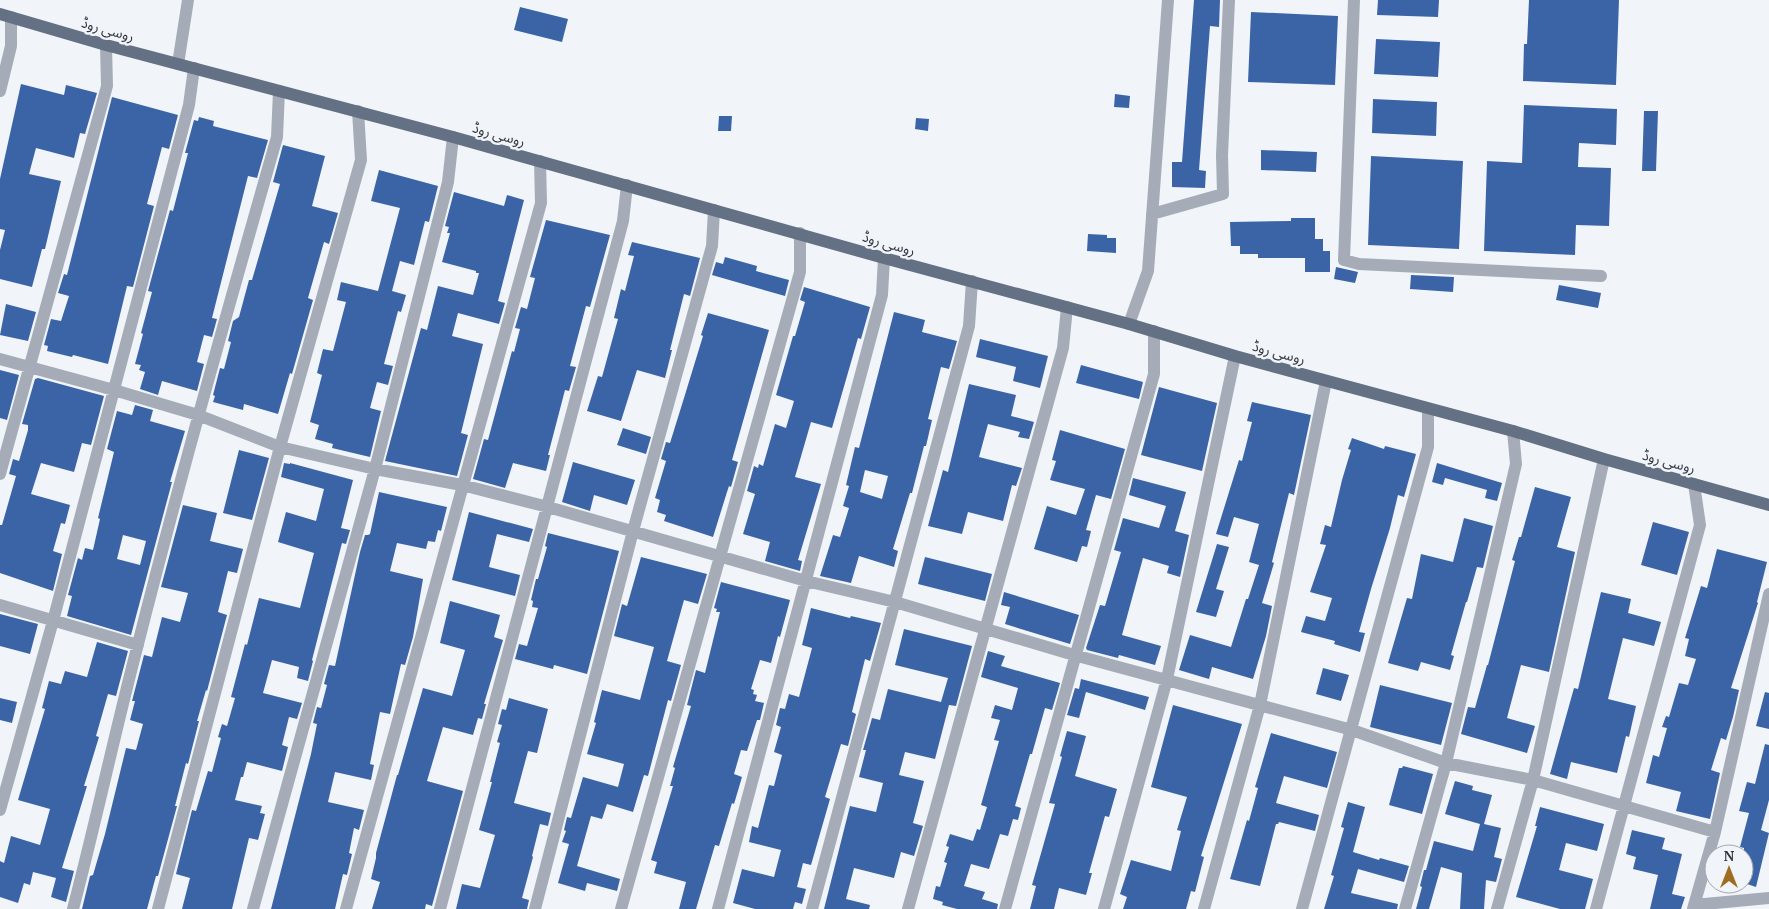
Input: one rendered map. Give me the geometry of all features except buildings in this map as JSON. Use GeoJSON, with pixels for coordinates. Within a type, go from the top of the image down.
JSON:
{"type":"FeatureCollection","features":[{"type":"Feature","properties":{"kind":"main road","name":"روسی روڈ"},"geometry":{"type":"LineString","coordinates":[[6,15],[106,45],[453,136],[1769,505]]}},
{"type":"Feature","properties":{"kind":"street"},"geometry":{"type":"LineString","coordinates":[[178,64],[188,0]]}},
{"type":"Feature","properties":{"kind":"street"},"geometry":{"type":"LineString","coordinates":[[1129,324],[1148,271],[1168,0]]}},
{"type":"Feature","properties":{"kind":"street"},"geometry":{"type":"LineString","coordinates":[[1152,214],[1223,194],[1222,155],[1229,0]]}},
{"type":"Feature","properties":{"kind":"street"},"geometry":{"type":"LineString","coordinates":[[1354,0],[1344,260],[1359,264],[1601,276]]}},
{"type":"Feature","properties":{"kind":"street"},"geometry":{"type":"LineString","coordinates":[[0,91],[11,46],[6,15]]}},
{"type":"Feature","properties":{"kind":"street"},"geometry":{"type":"LineString","coordinates":[[0,474],[108,86],[106,45]]}},
{"type":"Feature","properties":{"kind":"street"},"geometry":{"type":"LineString","coordinates":[[0,810],[53,621],[189,105],[194,68]]}},
{"type":"Feature","properties":{"kind":"street"},"geometry":{"type":"LineString","coordinates":[[73,909],[94,830],[138,645],[198,415],[277,137],[279,91]]}},
{"type":"Feature","properties":{"kind":"street"},"geometry":{"type":"LineString","coordinates":[[158,909],[280,447],[361,160],[358,111]]}},
{"type":"Feature","properties":{"kind":"street"},"geometry":{"type":"LineString","coordinates":[[253,909],[375,469],[448,182],[453,136]]}},
{"type":"Feature","properties":{"kind":"street"},"geometry":{"type":"LineString","coordinates":[[346,909],[541,203],[540,161]]}},
{"type":"Feature","properties":{"kind":"street"},"geometry":{"type":"LineString","coordinates":[[440,909],[624,221],[626,185]]}},
{"type":"Feature","properties":{"kind":"street"},"geometry":{"type":"LineString","coordinates":[[535,909],[633,531],[712,246],[714,210]]}},
{"type":"Feature","properties":{"kind":"street"},"geometry":{"type":"LineString","coordinates":[[621,909],[800,272],[800,233]]}},
{"type":"Feature","properties":{"kind":"street"},"geometry":{"type":"LineString","coordinates":[[718,909],[882,295],[884,258]]}},
{"type":"Feature","properties":{"kind":"street"},"geometry":{"type":"LineString","coordinates":[[812,909],[969,326],[972,281]]}},
{"type":"Feature","properties":{"kind":"street"},"geometry":{"type":"LineString","coordinates":[[908,909],[1063,348],[1066,307]]}},
{"type":"Feature","properties":{"kind":"street"},"geometry":{"type":"LineString","coordinates":[[1005,909],[1074,655],[1154,374],[1154,331]]}},
{"type":"Feature","properties":{"kind":"street"},"geometry":{"type":"LineString","coordinates":[[1104,909],[1168,679],[1235,356]]}},
{"type":"Feature","properties":{"kind":"street"},"geometry":{"type":"LineString","coordinates":[[0,358],[198,415],[280,447],[375,469],[462,485],[548,507],[806,581],[895,602],[1074,655],[1352,730],[1446,763],[1533,780],[1715,832]]}},
{"type":"Feature","properties":{"kind":"street"},"geometry":{"type":"LineString","coordinates":[[1204,909],[1260,705],[1326,381]]}},
{"type":"Feature","properties":{"kind":"street"},"geometry":{"type":"LineString","coordinates":[[1302,909],[1428,447],[1428,408]]}},
{"type":"Feature","properties":{"kind":"street"},"geometry":{"type":"LineString","coordinates":[[1405,909],[1446,763],[1516,464],[1513,432]]}},
{"type":"Feature","properties":{"kind":"street"},"geometry":{"type":"LineString","coordinates":[[1497,909],[1533,780],[1604,459]]}},
{"type":"Feature","properties":{"kind":"street"},"geometry":{"type":"LineString","coordinates":[[1596,909],[1700,525],[1694,484]]}},
{"type":"Feature","properties":{"kind":"street"},"geometry":{"type":"LineString","coordinates":[[1769,594],[1715,832],[1694,907],[1769,898]]}},
{"type":"Feature","properties":{"kind":"street"},"geometry":{"type":"LineString","coordinates":[[0,605],[138,645]]}}]}
